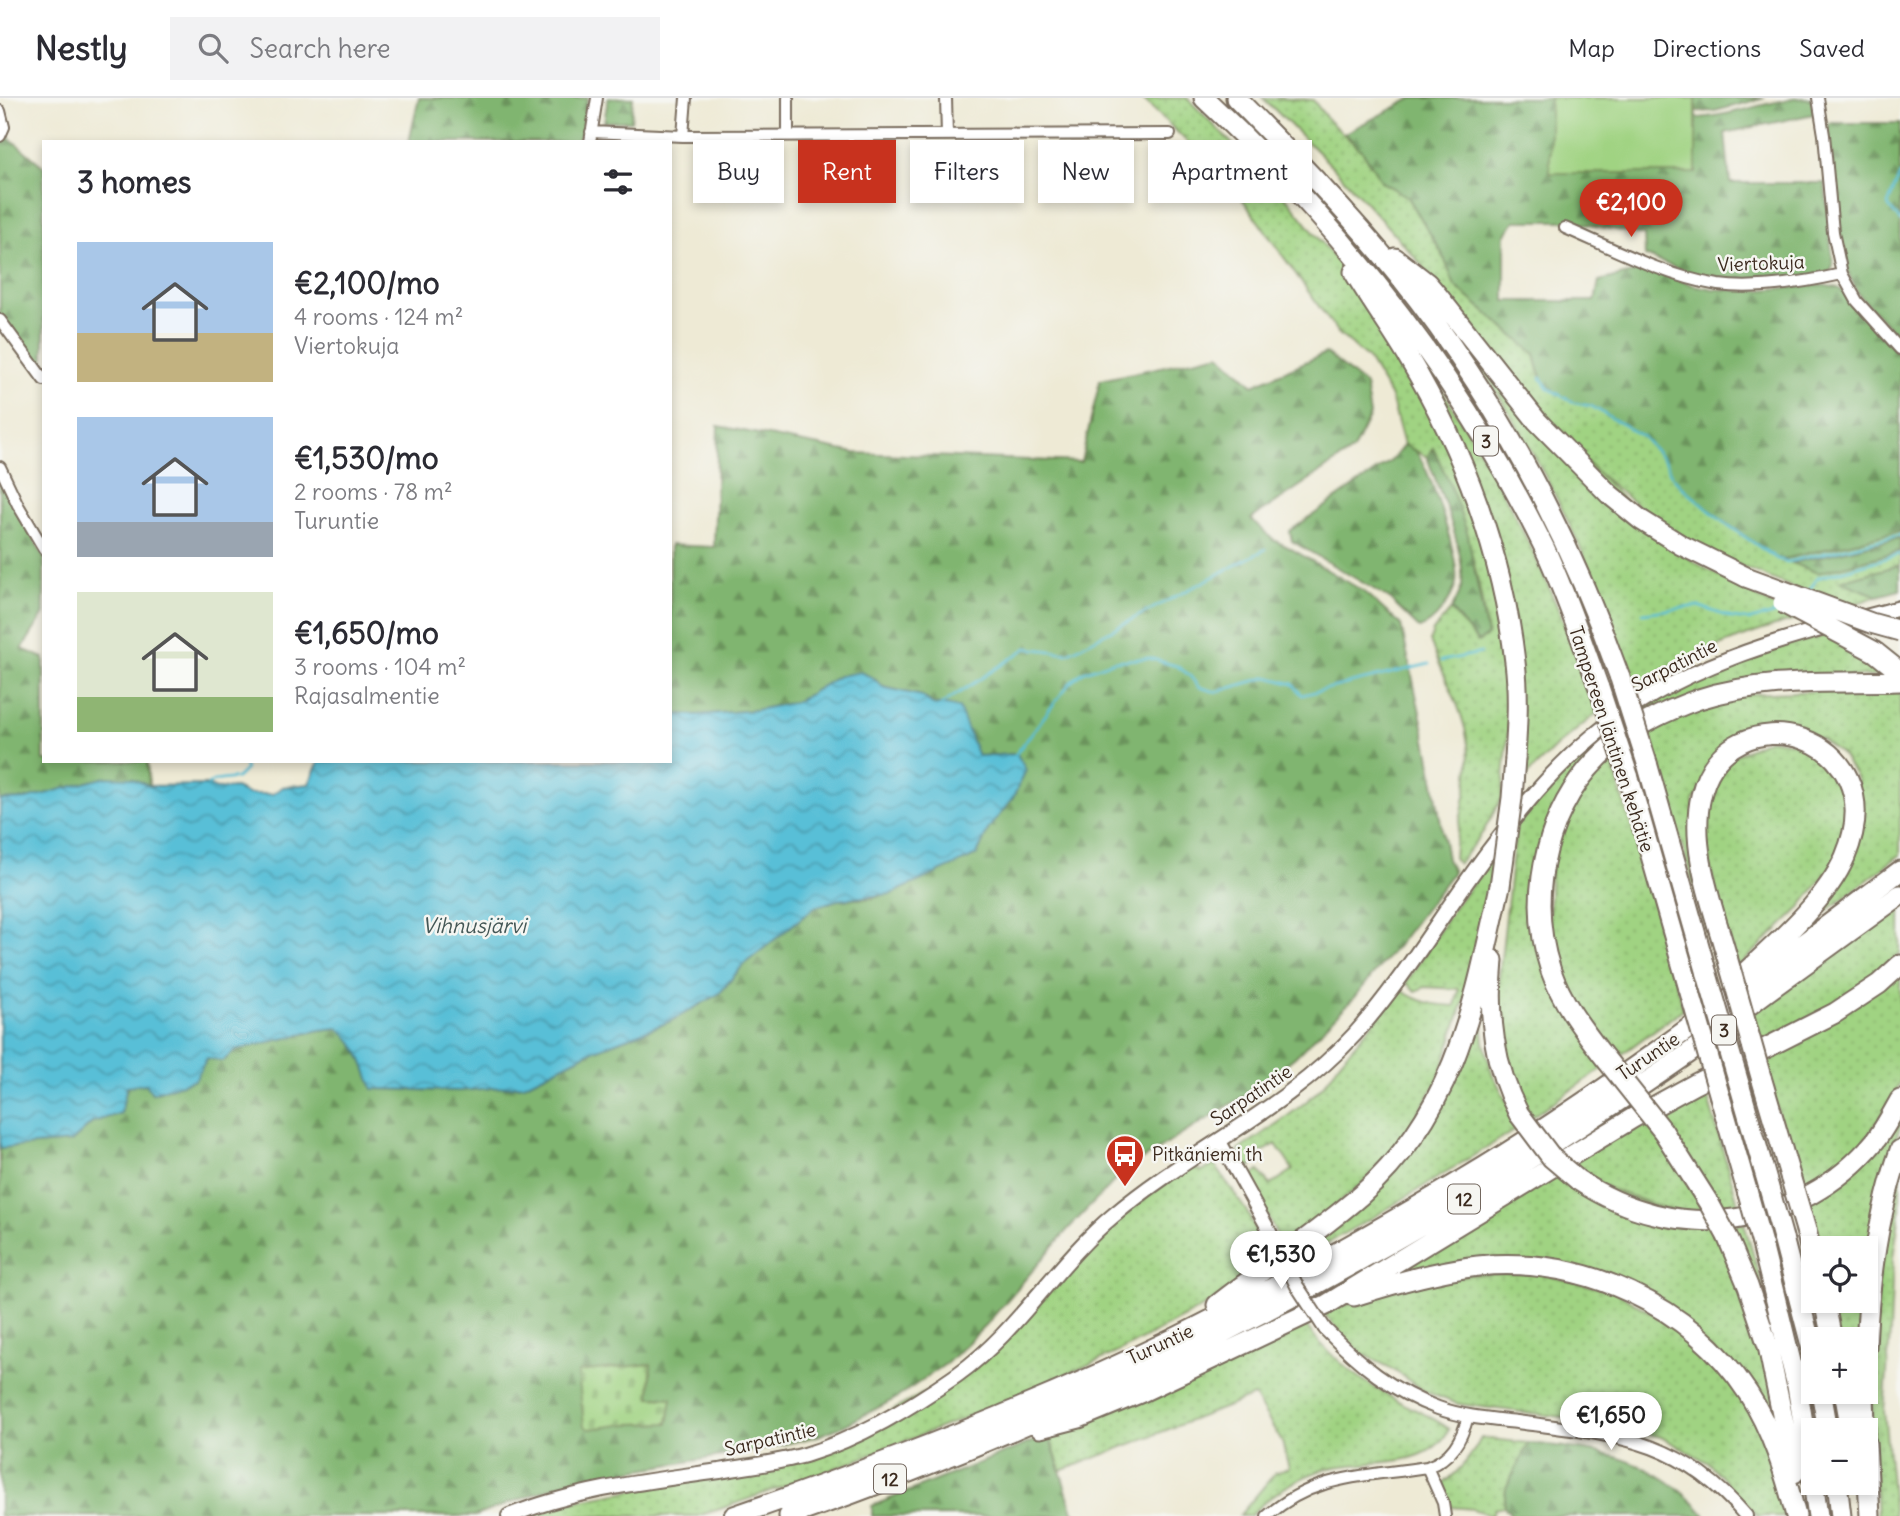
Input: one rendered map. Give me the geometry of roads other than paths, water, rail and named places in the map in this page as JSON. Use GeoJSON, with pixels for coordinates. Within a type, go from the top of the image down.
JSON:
{"type":"FeatureCollection","features":[{"type":"Feature","properties":{"kind":"highway","name":"Tampereen läntinen kehätie"},"geometry":{"type":"LineString","coordinates":[[1204,98],[1325,223],[1415,333],[1487,443],[1545,551],[1600,688],[1628,775],[1762,1244],[1802,1418]]}},
{"type":"Feature","properties":{"kind":"highway","name":"Tampereen läntinen kehätie"},"geometry":{"type":"LineString","coordinates":[[1236,98],[1361,231],[1434,321],[1512,441],[1588,592],[1620,678],[1647,763],[1806,1327]]}},
{"type":"Feature","properties":{"kind":"highway"},"geometry":{"type":"LineString","coordinates":[[1176,1337],[1363,1194],[1418,1131],[1446,1082],[1464,1034],[1500,886],[1511,812],[1517,720],[1515,664],[1504,594],[1486,528],[1454,448],[1431,400],[1408,357],[1325,223]]}},
{"type":"Feature","properties":{"kind":"highway"},"geometry":{"type":"LineString","coordinates":[[1361,231],[1427,283],[1537,421],[1609,494],[1641,520],[1875,652],[1898,673]]}},
{"type":"Feature","properties":{"kind":"highway"},"geometry":{"type":"LineString","coordinates":[[1745,580],[1900,631]]}},
{"type":"Feature","properties":{"kind":"highway"},"geometry":{"type":"LineString","coordinates":[[1798,1516],[1783,1412],[1768,1346],[1748,1286],[1727,1236],[1710,1205],[1663,1131],[1601,1053],[1558,989],[1543,940],[1541,881],[1549,840],[1580,780],[1610,747],[1651,720],[1699,699],[1746,688],[1898,673]]}},
{"type":"Feature","properties":{"kind":"highway"},"geometry":{"type":"LineString","coordinates":[[1682,1032],[1734,982],[1790,929],[1825,890],[1844,859],[1855,827],[1853,793],[1838,761],[1811,741],[1778,735],[1766,735],[1745,741],[1727,753],[1710,773],[1705,783],[1698,816],[1709,892],[1727,957],[1734,982],[1761,1077],[1807,1236]]}},
{"type":"Feature","properties":{"kind":"highway","name":"Turuntie"},"geometry":{"type":"LineString","coordinates":[[734,1516],[925,1446],[1049,1395],[1176,1337],[1282,1283],[1468,1176],[1682,1032],[1900,871]]}},
{"type":"Feature","properties":{"kind":"highway"},"geometry":{"type":"LineString","coordinates":[[1500,886],[1491,982],[1492,1034],[1504,1081],[1519,1114],[1552,1158],[1578,1180],[1627,1208],[1700,1222],[1748,1218],[1784,1207],[1834,1181],[1875,1140],[1900,1100]]}},
{"type":"Feature","properties":{"kind":"highway","name":"Turuntie"},"geometry":{"type":"LineString","coordinates":[[789,1516],[991,1441],[1255,1317],[1347,1267],[1479,1190],[1587,1122],[1691,1051],[1900,895]]}},
{"type":"Feature","properties":{"kind":"highway"},"geometry":{"type":"LineString","coordinates":[[991,1441],[1098,1411],[1187,1372],[1326,1305],[1633,1118],[1835,1013],[1879,984],[1900,965]]}},
{"type":"Feature","properties":{"kind":"highway"},"geometry":{"type":"LineString","coordinates":[[1867,1327],[1875,1244],[1900,1150]]}},
{"type":"Feature","properties":{"kind":"highway"},"geometry":{"type":"LineString","coordinates":[[1326,1305],[1427,1275],[1488,1266],[1557,1269],[1594,1277],[1627,1290],[1658,1307],[1697,1335],[1748,1393],[1771,1438],[1798,1516]]}},
{"type":"Feature","properties":{"kind":"highway","name":"Tampereen läntinen kehätie"},"geometry":{"type":"LineString","coordinates":[[1815,1495],[1818,1516]]}},
{"type":"Feature","properties":{"kind":"highway"},"geometry":{"type":"LineString","coordinates":[[1839,1495],[1842,1516]]}},
{"type":"Feature","properties":{"kind":"highway"},"geometry":{"type":"LineString","coordinates":[[1862,1495],[1864,1516]]}},
{"type":"Feature","properties":{"kind":"highway"},"geometry":{"type":"LineString","coordinates":[[1869,1495],[1870,1516]]}},
{"type":"Feature","properties":{"kind":"main road","name":"Sarpatintie"},"geometry":{"type":"LineString","coordinates":[[509,1516],[535,1506],[595,1491],[749,1466],[805,1454],[870,1429],[914,1404],[979,1359],[997,1343],[1091,1235],[1150,1185],[1306,1081],[1334,1057],[1382,1000],[1520,811],[1556,770],[1595,734],[1650,696],[1711,665],[1779,642],[1900,608]]}},
{"type":"Feature","properties":{"kind":"street"},"geometry":{"type":"LineString","coordinates":[[597,98],[590,137],[1170,134]]}},
{"type":"Feature","properties":{"kind":"street"},"geometry":{"type":"LineString","coordinates":[[683,136],[686,98]]}},
{"type":"Feature","properties":{"kind":"street"},"geometry":{"type":"LineString","coordinates":[[788,98],[788,135]]}},
{"type":"Feature","properties":{"kind":"street"},"geometry":{"type":"LineString","coordinates":[[946,98],[947,135]]}},
{"type":"Feature","properties":{"kind":"street"},"geometry":{"type":"LineString","coordinates":[[1818,98],[1833,232],[1842,274],[1857,301],[1900,349]]}},
{"type":"Feature","properties":{"kind":"street"},"geometry":{"type":"LineString","coordinates":[[0,111],[4,127],[0,136]]}},
{"type":"Feature","properties":{"kind":"street","name":"Viertokuja"},"geometry":{"type":"LineString","coordinates":[[1565,228],[1667,271],[1716,284],[1749,286],[1820,279],[1842,274]]}},
{"type":"Feature","properties":{"kind":"street"},"geometry":{"type":"LineString","coordinates":[[0,320],[42,377]]}},
{"type":"Feature","properties":{"kind":"street"},"geometry":{"type":"LineString","coordinates":[[0,467],[42,546]]}},
{"type":"Feature","properties":{"kind":"street"},"geometry":{"type":"LineString","coordinates":[[1219,1140],[1297,1286],[1325,1329],[1356,1360],[1391,1385],[1429,1404],[1468,1416],[1594,1432],[1647,1444],[1703,1473],[1727,1494],[1746,1516]]}},
{"type":"Feature","properties":{"kind":"street"},"geometry":{"type":"LineString","coordinates":[[1267,1516],[1298,1493],[1329,1481],[1427,1468],[1438,1463],[1455,1448],[1468,1416]]}},
{"type":"Feature","properties":{"kind":"street"},"geometry":{"type":"LineString","coordinates":[[1427,1468],[1443,1503],[1445,1516]]}},
{"type":"Feature","properties":{"kind":"water","name":"Vihnusjärvi"},"geometry":{"type":"Polygon","coordinates":[[[860,672],[872,677],[883,687],[922,696],[935,706],[942,704],[959,708],[978,756],[1017,754],[1026,770],[1013,798],[989,828],[977,855],[891,894],[837,900],[815,907],[743,965],[720,993],[671,1021],[590,1052],[524,1085],[459,1091],[373,1089],[360,1056],[345,1034],[338,1028],[320,1030],[236,1050],[223,1061],[207,1058],[195,1080],[152,1093],[146,1084],[127,1086],[121,1113],[93,1122],[71,1142],[0,1148],[0,800],[26,799],[106,777],[131,778],[149,786],[208,785],[216,789],[235,788],[247,794],[273,794],[282,787],[309,784],[318,763],[672,763],[672,714],[698,715],[755,710],[796,702],[839,676],[860,672]]]}},
{"type":"Feature","properties":{"kind":"waterway"},"geometry":{"type":"LineString","coordinates":[[1900,174],[1888,205],[1900,221]]}},
{"type":"Feature","properties":{"kind":"waterway"},"geometry":{"type":"LineString","coordinates":[[1541,378],[1548,388],[1574,403],[1591,406],[1642,436],[1666,463],[1672,476],[1682,487],[1722,521],[1777,559],[1788,562],[1900,535]]}},
{"type":"Feature","properties":{"kind":"waterway"},"geometry":{"type":"LineString","coordinates":[[942,704],[1027,648],[1068,653],[1266,549]]}},
{"type":"Feature","properties":{"kind":"waterway"},"geometry":{"type":"LineString","coordinates":[[1809,591],[1817,578],[1900,554]]}},
{"type":"Feature","properties":{"kind":"waterway"},"geometry":{"type":"LineString","coordinates":[[1643,613],[1698,606],[1732,618],[1750,620],[1782,612]]}},
{"type":"Feature","properties":{"kind":"waterway"},"geometry":{"type":"LineString","coordinates":[[1441,661],[1481,653]]}},
{"type":"Feature","properties":{"kind":"waterway"},"geometry":{"type":"LineString","coordinates":[[1015,755],[1069,684],[1083,672],[1114,661],[1149,658],[1177,666],[1199,687],[1216,692],[1268,677],[1293,684],[1302,695],[1429,664]]}},
{"type":"Feature","properties":{"kind":"waterway"},"geometry":{"type":"LineString","coordinates":[[208,785],[213,781],[237,778],[246,769],[243,763]]}},
{"type":"Feature","properties":{"kind":"place","name":"Pitkäniemi th"},"geometry":{"type":"Point","coordinates":[1125,1188]}}]}
